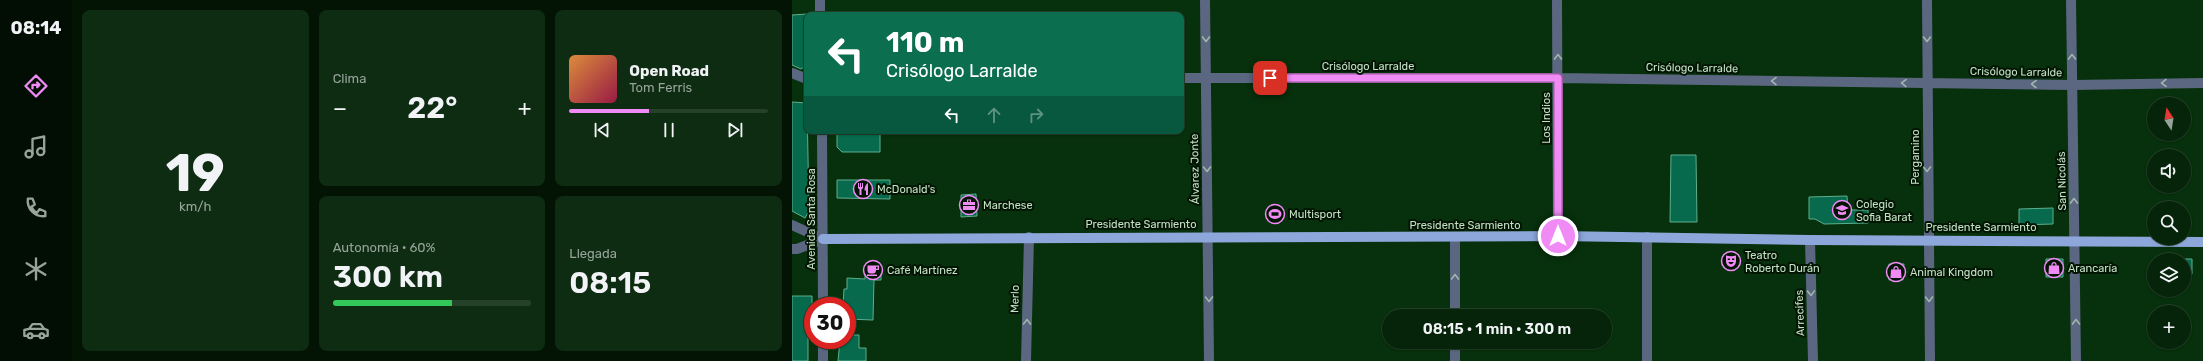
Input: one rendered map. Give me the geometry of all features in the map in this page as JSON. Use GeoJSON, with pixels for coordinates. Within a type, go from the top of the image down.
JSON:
{"type":"FeatureCollection","features":[{"type":"Feature","properties":{"kind":"main road","name":"Presidente Sarmiento"},"geometry":{"type":"LineString","coordinates":[[823,239],[1208,236],[1558,236],[1810,240],[1928,239],[2203,242]]}},
{"type":"Feature","properties":{"kind":"street"},"geometry":{"type":"LineString","coordinates":[[820,0],[820,12]]}},
{"type":"Feature","properties":{"kind":"street","name":"Álvarez Jonte"},"geometry":{"type":"LineString","coordinates":[[1205,0],[1209,361]]}},
{"type":"Feature","properties":{"kind":"street","name":"Los Indios"},"geometry":{"type":"LineString","coordinates":[[1557,0],[1558,236]]}},
{"type":"Feature","properties":{"kind":"street","name":"Pergamino"},"geometry":{"type":"LineString","coordinates":[[1927,0],[1930,361]]}},
{"type":"Feature","properties":{"kind":"street","name":"San Nicolás"},"geometry":{"type":"LineString","coordinates":[[2071,0],[2076,361]]}},
{"type":"Feature","properties":{"kind":"street"},"geometry":{"type":"LineString","coordinates":[[792,73],[804,78]]}},
{"type":"Feature","properties":{"kind":"street","name":"Crisólogo Larralde"},"geometry":{"type":"LineString","coordinates":[[1184,78],[1558,78],[2073,85],[2203,83]]}},
{"type":"Feature","properties":{"kind":"street","name":"Avenida Santa Rosa"},"geometry":{"type":"LineString","coordinates":[[822,134],[823,297]]}},
{"type":"Feature","properties":{"kind":"street"},"geometry":{"type":"LineString","coordinates":[[792,225],[823,239]]}},
{"type":"Feature","properties":{"kind":"street","name":"Merlo"},"geometry":{"type":"LineString","coordinates":[[1026,361],[1029,237]]}},
{"type":"Feature","properties":{"kind":"street"},"geometry":{"type":"LineString","coordinates":[[1455,309],[1456,237]]}},
{"type":"Feature","properties":{"kind":"street"},"geometry":{"type":"LineString","coordinates":[[1647,237],[1647,361]]}},
{"type":"Feature","properties":{"kind":"street"},"geometry":{"type":"LineString","coordinates":[[792,249],[797,249],[823,239]]}},
{"type":"Feature","properties":{"kind":"street","name":"Arrecifes"},"geometry":{"type":"LineString","coordinates":[[1810,240],[1813,361]]}},
{"type":"Feature","properties":{"kind":"street"},"geometry":{"type":"LineString","coordinates":[[823,349],[823,361]]}},
{"type":"Feature","properties":{"kind":"street"},"geometry":{"type":"LineString","coordinates":[[1455,349],[1455,361]]}},
{"type":"Feature","properties":{"kind":"building"},"geometry":{"type":"Polygon","coordinates":[[[804,14],[804,67],[801,69],[792,65],[792,15],[804,14]]]}},
{"type":"Feature","properties":{"kind":"building"},"geometry":{"type":"Polygon","coordinates":[[[792,102],[804,103],[804,134],[808,134],[809,211],[805,218],[792,211],[792,102]]]}},
{"type":"Feature","properties":{"kind":"building"},"geometry":{"type":"Polygon","coordinates":[[[837,134],[880,134],[880,152],[842,152],[837,147],[837,134]]]}},
{"type":"Feature","properties":{"kind":"building"},"geometry":{"type":"Polygon","coordinates":[[[1671,155],[1696,155],[1697,222],[1670,222],[1671,155]]]}},
{"type":"Feature","properties":{"kind":"building","name":"McDonald's"},"geometry":{"type":"Polygon","coordinates":[[[837,180],[890,180],[890,199],[837,198],[837,180]]]}},
{"type":"Feature","properties":{"kind":"building","name":"Marchese"},"geometry":{"type":"Polygon","coordinates":[[[976,194],[977,216],[961,217],[961,195],[976,194]]]}},
{"type":"Feature","properties":{"kind":"building"},"geometry":{"type":"Polygon","coordinates":[[[1847,196],[1848,210],[1868,210],[1868,223],[1824,224],[1815,219],[1809,219],[1809,197],[1847,196]]]}},
{"type":"Feature","properties":{"kind":"building"},"geometry":{"type":"Polygon","coordinates":[[[2053,208],[2053,224],[2019,225],[2019,209],[2053,208]]]}},
{"type":"Feature","properties":{"kind":"building","name":"Arancaría"},"geometry":{"type":"Polygon","coordinates":[[[2046,259],[2063,259],[2063,277],[2046,277],[2046,259]]]}},
{"type":"Feature","properties":{"kind":"building"},"geometry":{"type":"Polygon","coordinates":[[[2191,259],[2192,259],[2191,274],[2191,259]]]}},
{"type":"Feature","properties":{"kind":"building","name":"Animal Kingdom"},"geometry":{"type":"Polygon","coordinates":[[[1889,264],[1904,264],[1903,280],[1889,280],[1889,264]]]}},
{"type":"Feature","properties":{"kind":"building"},"geometry":{"type":"Polygon","coordinates":[[[865,267],[881,267],[881,280],[874,280],[873,320],[856,319],[856,297],[844,297],[844,289],[847,289],[847,278],[865,279],[865,267]]]}},
{"type":"Feature","properties":{"kind":"building"},"geometry":{"type":"Polygon","coordinates":[[[792,296],[812,296],[804,297],[804,349],[808,349],[808,361],[792,361],[792,296]]]}},
{"type":"Feature","properties":{"kind":"building"},"geometry":{"type":"Polygon","coordinates":[[[856,335],[859,335],[859,348],[866,348],[866,361],[838,361],[839,349],[856,349],[856,335]]]}},
{"type":"Feature","properties":{"kind":"place","name":"McDonald's"},"geometry":{"type":"Point","coordinates":[863,189]}},
{"type":"Feature","properties":{"kind":"place","name":"Marchese"},"geometry":{"type":"Point","coordinates":[969,205]}},
{"type":"Feature","properties":{"kind":"place","name":"Colegio Sofia Barat"},"geometry":{"type":"Point","coordinates":[1842,210]}},
{"type":"Feature","properties":{"kind":"place","name":"Multisport"},"geometry":{"type":"Point","coordinates":[1275,214]}},
{"type":"Feature","properties":{"kind":"place","name":"Teatro Roberto Durán"},"geometry":{"type":"Point","coordinates":[1731,261]}},
{"type":"Feature","properties":{"kind":"place","name":"Arancaría"},"geometry":{"type":"Point","coordinates":[2054,268]}},
{"type":"Feature","properties":{"kind":"place","name":"Café Martínez"},"geometry":{"type":"Point","coordinates":[873,270]}},
{"type":"Feature","properties":{"kind":"place","name":"Animal Kingdom"},"geometry":{"type":"Point","coordinates":[1896,272]}},
{"type":"Feature","properties":{"kind":"route"},"geometry":{"type":"LineString","coordinates":[[1270,78],[1558,78],[1558,236]]}}]}
